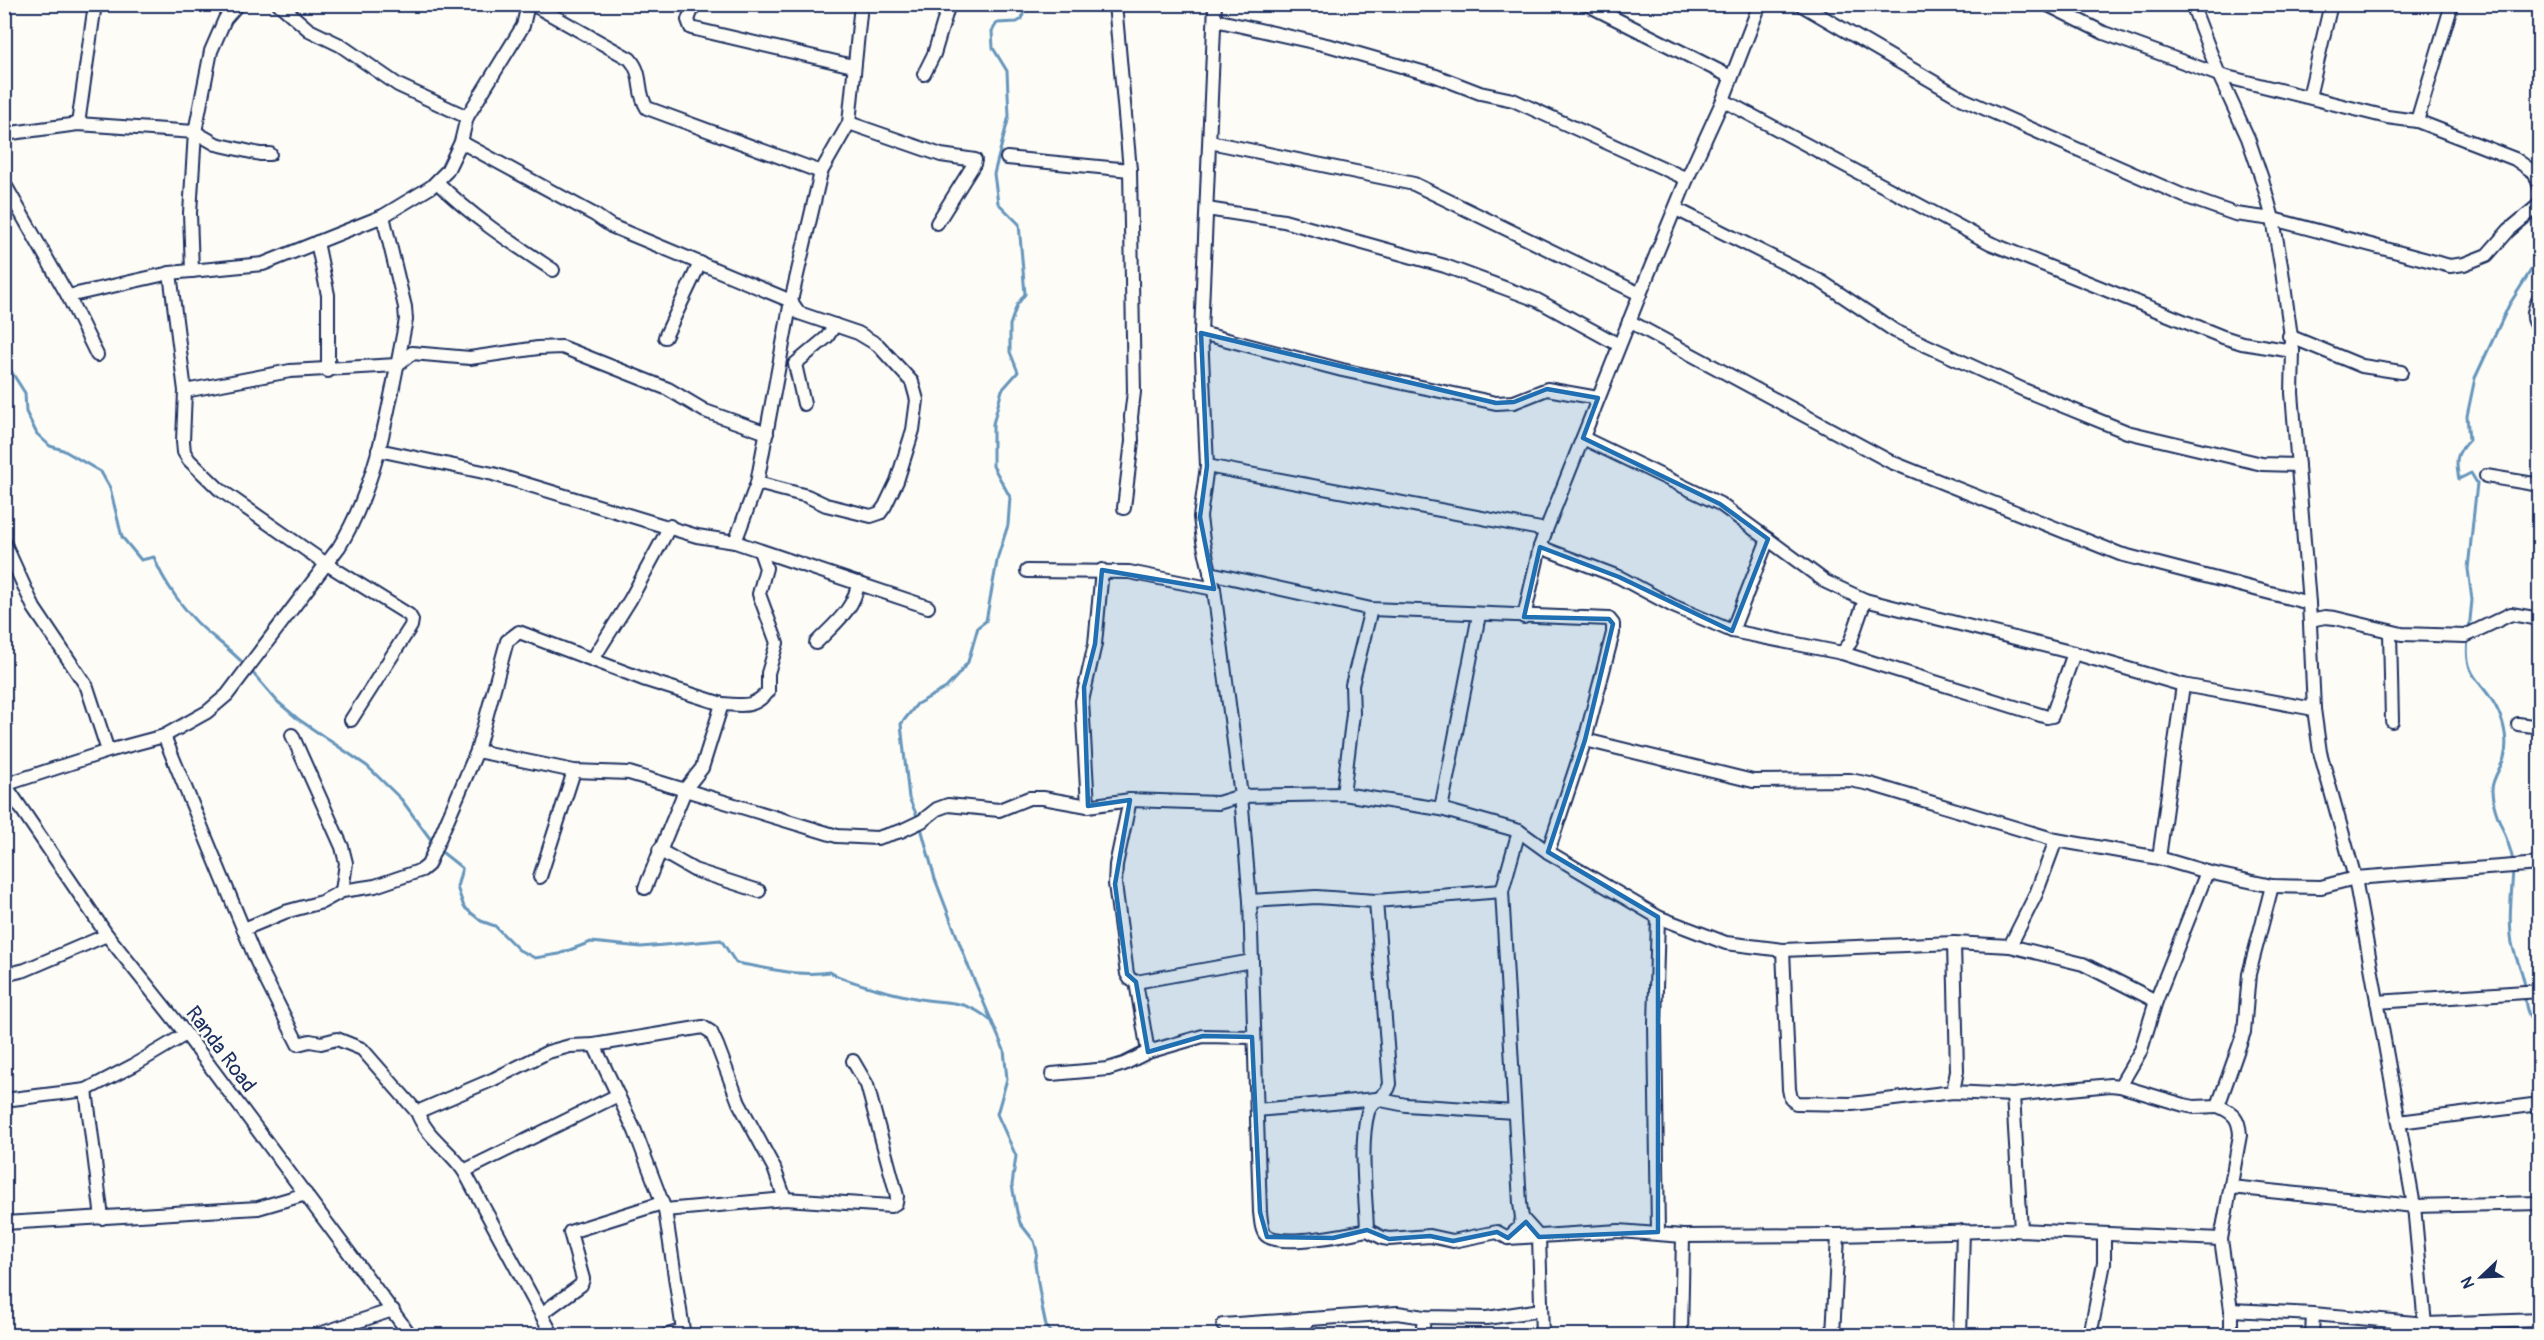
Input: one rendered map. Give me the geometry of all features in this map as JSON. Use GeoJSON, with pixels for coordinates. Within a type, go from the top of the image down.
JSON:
{"type":"FeatureCollection","features":[{"type":"Feature","properties":{"kind":"street"},"geometry":{"type":"LineString","coordinates":[[78,124],[96,4]]}},
{"type":"Feature","properties":{"kind":"street"},"geometry":{"type":"LineString","coordinates":[[192,271],[190,213],[195,132],[211,51],[225,19],[238,4]]}},
{"type":"Feature","properties":{"kind":"street"},"geometry":{"type":"LineString","coordinates":[[279,4],[309,30],[340,45],[398,85],[467,117]]}},
{"type":"Feature","properties":{"kind":"street"},"geometry":{"type":"LineString","coordinates":[[68,296],[170,273],[263,264],[382,216],[437,182],[447,171],[461,142],[467,117],[523,26],[528,4]]}},
{"type":"Feature","properties":{"kind":"street"},"geometry":{"type":"LineString","coordinates":[[532,4],[630,59],[639,69],[641,98],[647,108],[821,172]]}},
{"type":"Feature","properties":{"kind":"street"},"geometry":{"type":"LineString","coordinates":[[694,4],[688,20],[691,28],[854,66]]}},
{"type":"Feature","properties":{"kind":"street"},"geometry":{"type":"LineString","coordinates":[[735,543],[757,483],[791,301],[821,172],[849,123],[861,4]]}},
{"type":"Feature","properties":{"kind":"street"},"geometry":{"type":"LineString","coordinates":[[924,74],[934,54],[949,4]]}},
{"type":"Feature","properties":{"kind":"street"},"geometry":{"type":"LineString","coordinates":[[1115,4],[1130,170],[1134,392],[1131,417],[1132,441],[1124,508]]}},
{"type":"Feature","properties":{"kind":"street"},"geometry":{"type":"LineString","coordinates":[[1215,4],[1202,333],[1207,466],[1200,517],[1203,542],[1214,589],[1240,796],[1250,901],[1252,1037],[1260,1212],[1263,1232],[1267,1237],[1282,1240],[1333,1238],[1367,1230],[1389,1239],[1430,1236],[1453,1241],[1497,1232],[1508,1238],[1619,1231],[1658,1232],[1683,1236],[2021,1230],[2221,1239]]}},
{"type":"Feature","properties":{"kind":"street"},"geometry":{"type":"LineString","coordinates":[[1586,4],[1731,76]]}},
{"type":"Feature","properties":{"kind":"street"},"geometry":{"type":"LineString","coordinates":[[1524,617],[1540,547],[1546,531],[1619,345],[1687,178],[1723,100],[1760,4]]}},
{"type":"Feature","properties":{"kind":"street"},"geometry":{"type":"LineString","coordinates":[[1800,4],[1973,104],[2211,207],[2273,219],[2450,266],[2464,264],[2487,255],[2509,230],[2539,204]]}},
{"type":"Feature","properties":{"kind":"street"},"geometry":{"type":"LineString","coordinates":[[2046,4],[2104,33],[2219,75],[2387,117],[2417,121],[2515,159],[2535,173],[2540,187]]}},
{"type":"Feature","properties":{"kind":"street"},"geometry":{"type":"LineString","coordinates":[[2192,4],[2219,75],[2248,138],[2273,219],[2293,351],[2292,393],[2309,603],[2314,709],[2320,752],[2355,878],[2414,1206],[2426,1330]]}},
{"type":"Feature","properties":{"kind":"street"},"geometry":{"type":"LineString","coordinates":[[2309,97],[2331,4]]}},
{"type":"Feature","properties":{"kind":"street"},"geometry":{"type":"LineString","coordinates":[[2417,121],[2452,4]]}},
{"type":"Feature","properties":{"kind":"street"},"geometry":{"type":"LineString","coordinates":[[1215,20],[1331,46],[1436,76],[1480,93],[1513,100],[1687,178]]}},
{"type":"Feature","properties":{"kind":"street"},"geometry":{"type":"LineString","coordinates":[[1723,100],[1990,243],[2223,338],[2293,351]]}},
{"type":"Feature","properties":{"kind":"street"},"geometry":{"type":"LineString","coordinates":[[849,123],[942,155],[975,160],[937,223]]}},
{"type":"Feature","properties":{"kind":"street"},"geometry":{"type":"LineString","coordinates":[[4,134],[78,124],[195,132],[216,144],[260,154],[270,154]]}},
{"type":"Feature","properties":{"kind":"street"},"geometry":{"type":"LineString","coordinates":[[461,142],[611,226],[791,301],[799,313],[871,339],[912,382],[917,400],[913,430],[897,481],[880,513],[871,516],[826,505],[807,496],[757,483]]}},
{"type":"Feature","properties":{"kind":"street"},"geometry":{"type":"LineString","coordinates":[[1210,142],[1414,184],[1640,294]]}},
{"type":"Feature","properties":{"kind":"street"},"geometry":{"type":"LineString","coordinates":[[1007,158],[1130,170]]}},
{"type":"Feature","properties":{"kind":"street"},"geometry":{"type":"LineString","coordinates":[[437,182],[464,209],[492,231],[554,270]]}},
{"type":"Feature","properties":{"kind":"street"},"geometry":{"type":"LineString","coordinates":[[4,183],[68,296],[97,355]]}},
{"type":"Feature","properties":{"kind":"street"},"geometry":{"type":"LineString","coordinates":[[1207,209],[1284,221],[1445,266],[1537,300],[1619,345]]}},
{"type":"Feature","properties":{"kind":"street"},"geometry":{"type":"LineString","coordinates":[[1676,209],[1822,282],[1895,331],[2024,390],[2116,428],[2262,464],[2298,465]]}},
{"type":"Feature","properties":{"kind":"street"},"geometry":{"type":"LineString","coordinates":[[5,784],[108,751],[164,736],[207,712],[227,695],[354,524],[378,450],[406,321],[405,307],[382,216]]}},
{"type":"Feature","properties":{"kind":"street"},"geometry":{"type":"LineString","coordinates":[[317,242],[328,295],[328,370]]}},
{"type":"Feature","properties":{"kind":"street"},"geometry":{"type":"LineString","coordinates":[[665,337],[700,263]]}},
{"type":"Feature","properties":{"kind":"street"},"geometry":{"type":"LineString","coordinates":[[170,273],[185,391],[184,452],[189,460],[219,489],[325,563],[409,615],[412,620],[411,626],[351,720]]}},
{"type":"Feature","properties":{"kind":"street"},"geometry":{"type":"LineString","coordinates":[[2540,296],[2533,313],[2534,323],[2540,328]]}},
{"type":"Feature","properties":{"kind":"street"},"geometry":{"type":"LineString","coordinates":[[1629,321],[1892,462],[1925,476],[2120,554],[2309,603]]}},
{"type":"Feature","properties":{"kind":"street"},"geometry":{"type":"LineString","coordinates":[[804,404],[795,364],[826,337],[835,325]]}},
{"type":"Feature","properties":{"kind":"street"},"geometry":{"type":"LineString","coordinates":[[1202,333],[1342,370],[1496,403],[1514,402],[1547,389],[1598,398]]}},
{"type":"Feature","properties":{"kind":"street"},"geometry":{"type":"LineString","coordinates":[[2289,336],[2362,366],[2402,372]]}},
{"type":"Feature","properties":{"kind":"street"},"geometry":{"type":"LineString","coordinates":[[185,391],[290,371],[397,365],[412,353],[470,358],[561,347],[668,389],[705,411],[767,433]]}},
{"type":"Feature","properties":{"kind":"street"},"geometry":{"type":"LineString","coordinates":[[1583,438],[1720,504],[1826,582],[1864,600],[2074,653],[2183,685],[2314,709]]}},
{"type":"Feature","properties":{"kind":"street"},"geometry":{"type":"LineString","coordinates":[[378,450],[492,474],[697,536],[735,543],[928,607]]}},
{"type":"Feature","properties":{"kind":"street"},"geometry":{"type":"LineString","coordinates":[[1207,466],[1546,531]]}},
{"type":"Feature","properties":{"kind":"street"},"geometry":{"type":"LineString","coordinates":[[2486,476],[2540,485]]}},
{"type":"Feature","properties":{"kind":"street"},"geometry":{"type":"LineString","coordinates":[[593,659],[630,600],[670,526]]}},
{"type":"Feature","properties":{"kind":"street"},"geometry":{"type":"LineString","coordinates":[[1732,631],[1768,539]]}},
{"type":"Feature","properties":{"kind":"street"},"geometry":{"type":"LineString","coordinates":[[4,542],[34,608],[87,687],[108,751]]}},
{"type":"Feature","properties":{"kind":"street"},"geometry":{"type":"LineString","coordinates":[[1540,547],[1619,577],[1673,606],[1732,631],[1846,648],[1859,658],[2047,717],[2052,716],[2074,653]]}},
{"type":"Feature","properties":{"kind":"street"},"geometry":{"type":"LineString","coordinates":[[244,929],[285,912],[321,902],[342,891],[375,886],[422,870],[428,865],[477,752],[507,640],[512,635],[519,632],[643,679],[722,704],[748,705],[757,702],[768,692],[768,673],[777,643],[759,594],[766,568],[760,551]]}},
{"type":"Feature","properties":{"kind":"street"},"geometry":{"type":"LineString","coordinates":[[1088,806],[1082,702],[1095,644],[1102,570]]}},
{"type":"Feature","properties":{"kind":"street"},"geometry":{"type":"LineString","coordinates":[[1027,571],[1128,572],[1214,589]]}},
{"type":"Feature","properties":{"kind":"street"},"geometry":{"type":"LineString","coordinates":[[1210,573],[1371,609],[1609,619],[1613,624],[1613,633],[1585,740],[1548,852]]}},
{"type":"Feature","properties":{"kind":"street"},"geometry":{"type":"LineString","coordinates":[[816,643],[848,609],[858,583]]}},
{"type":"Feature","properties":{"kind":"street"},"geometry":{"type":"LineString","coordinates":[[1846,648],[1864,600]]}},
{"type":"Feature","properties":{"kind":"street"},"geometry":{"type":"LineString","coordinates":[[1343,794],[1353,714],[1352,685],[1371,609]]}},
{"type":"Feature","properties":{"kind":"street"},"geometry":{"type":"LineString","coordinates":[[2310,620],[2335,618],[2390,632],[2465,636],[2511,614],[2540,619]]}},
{"type":"Feature","properties":{"kind":"street"},"geometry":{"type":"LineString","coordinates":[[1441,809],[1479,615]]}},
{"type":"Feature","properties":{"kind":"street"},"geometry":{"type":"LineString","coordinates":[[2390,632],[2392,721]]}},
{"type":"Feature","properties":{"kind":"street"},"geometry":{"type":"LineString","coordinates":[[2159,858],[2183,685]]}},
{"type":"Feature","properties":{"kind":"street"},"geometry":{"type":"LineString","coordinates":[[645,888],[686,788],[702,768],[722,704]]}},
{"type":"Feature","properties":{"kind":"street"},"geometry":{"type":"LineString","coordinates":[[2518,724],[2540,727]]}},
{"type":"Feature","properties":{"kind":"street"},"geometry":{"type":"LineString","coordinates":[[292,735],[342,847],[346,863],[342,891]]}},
{"type":"Feature","properties":{"kind":"street"},"geometry":{"type":"LineString","coordinates":[[164,736],[257,962],[298,1044],[310,1041],[321,1044],[338,1039],[362,1049],[417,1112],[426,1131],[453,1154],[553,1335]]}},
{"type":"Feature","properties":{"kind":"street"},"geometry":{"type":"LineString","coordinates":[[1585,740],[1753,781],[1850,780],[1870,784],[2082,847],[2159,858],[2206,872],[2272,886],[2321,887],[2355,878],[2540,864]]}},
{"type":"Feature","properties":{"kind":"street"},"geometry":{"type":"LineString","coordinates":[[477,752],[574,771],[629,773],[686,788],[826,834],[877,838],[901,831],[922,821],[937,809],[948,805],[999,810],[1029,798],[1088,806],[1130,800],[1218,802],[1240,796],[1343,794],[1441,809],[1518,831],[1548,852],[1658,917],[1726,943],[1783,950],[1954,943],[2010,946],[2083,963],[2156,1000]]}},
{"type":"Feature","properties":{"kind":"street"},"geometry":{"type":"LineString","coordinates":[[540,877],[574,771]]}},
{"type":"Feature","properties":{"kind":"street","name":"Randa Road"},"geometry":{"type":"LineString","coordinates":[[5,784],[107,935],[186,1034],[411,1335]]}},
{"type":"Feature","properties":{"kind":"street"},"geometry":{"type":"LineString","coordinates":[[1130,800],[1116,865],[1115,884],[1127,974],[1130,979],[1136,982],[1252,962]]}},
{"type":"Feature","properties":{"kind":"street"},"geometry":{"type":"LineString","coordinates":[[1508,1238],[1520,1227],[1522,1218],[1502,891],[1518,831]]}},
{"type":"Feature","properties":{"kind":"street"},"geometry":{"type":"LineString","coordinates":[[2010,946],[2036,894],[2056,840]]}},
{"type":"Feature","properties":{"kind":"street"},"geometry":{"type":"LineString","coordinates":[[659,850],[694,870],[759,891]]}},
{"type":"Feature","properties":{"kind":"street"},"geometry":{"type":"LineString","coordinates":[[2120,1086],[2141,1050],[2156,1000],[2206,872]]}},
{"type":"Feature","properties":{"kind":"street"},"geometry":{"type":"LineString","coordinates":[[2218,1106],[2244,1032],[2250,974],[2272,886]]}},
{"type":"Feature","properties":{"kind":"street"},"geometry":{"type":"LineString","coordinates":[[1250,901],[1316,897],[1376,901],[1502,891]]}},
{"type":"Feature","properties":{"kind":"street"},"geometry":{"type":"LineString","coordinates":[[1367,1230],[1365,1135],[1369,1108],[1376,1099],[1385,1094],[1390,1084],[1376,901]]}},
{"type":"Feature","properties":{"kind":"street"},"geometry":{"type":"LineString","coordinates":[[1658,917],[1655,1036],[1658,1232]]}},
{"type":"Feature","properties":{"kind":"street"},"geometry":{"type":"LineString","coordinates":[[4,975],[25,970],[107,935]]}},
{"type":"Feature","properties":{"kind":"street"},"geometry":{"type":"LineString","coordinates":[[1953,1092],[1957,1071],[1954,943]]}},
{"type":"Feature","properties":{"kind":"street"},"geometry":{"type":"LineString","coordinates":[[1783,950],[1791,1099],[1796,1103],[1852,1104],[1953,1092],[2013,1095],[2120,1086],[2194,1107],[2218,1106],[2232,1112],[2239,1121],[2240,1135],[2221,1239],[2230,1311],[2230,1335]]}},
{"type":"Feature","properties":{"kind":"street"},"geometry":{"type":"LineString","coordinates":[[1136,982],[1148,1052]]}},
{"type":"Feature","properties":{"kind":"street"},"geometry":{"type":"LineString","coordinates":[[2377,1002],[2540,991]]}},
{"type":"Feature","properties":{"kind":"street"},"geometry":{"type":"LineString","coordinates":[[417,1112],[494,1079],[548,1052],[570,1046],[594,1045],[703,1027],[711,1032],[739,1103],[774,1168],[785,1199]]}},
{"type":"Feature","properties":{"kind":"street"},"geometry":{"type":"LineString","coordinates":[[4,1100],[86,1090],[186,1034]]}},
{"type":"Feature","properties":{"kind":"street"},"geometry":{"type":"LineString","coordinates":[[1052,1074],[1108,1069],[1148,1052],[1203,1036],[1252,1037]]}},
{"type":"Feature","properties":{"kind":"street"},"geometry":{"type":"LineString","coordinates":[[594,1045],[618,1095],[664,1207],[683,1330],[665,1335]]}},
{"type":"Feature","properties":{"kind":"street"},"geometry":{"type":"LineString","coordinates":[[541,1314],[581,1285],[583,1279],[570,1232],[664,1207],[785,1199],[891,1206],[896,1203],[897,1196],[867,1085],[853,1061]]}},
{"type":"Feature","properties":{"kind":"street"},"geometry":{"type":"LineString","coordinates":[[86,1090],[102,1218]]}},
{"type":"Feature","properties":{"kind":"street"},"geometry":{"type":"LineString","coordinates":[[464,1171],[618,1095]]}},
{"type":"Feature","properties":{"kind":"street"},"geometry":{"type":"LineString","coordinates":[[2013,1095],[2021,1230]]}},
{"type":"Feature","properties":{"kind":"street"},"geometry":{"type":"LineString","coordinates":[[1257,1110],[1376,1099],[1406,1105],[1514,1112]]}},
{"type":"Feature","properties":{"kind":"street"},"geometry":{"type":"LineString","coordinates":[[2399,1122],[2540,1104]]}},
{"type":"Feature","properties":{"kind":"street"},"geometry":{"type":"LineString","coordinates":[[2231,1187],[2414,1206],[2540,1203]]}},
{"type":"Feature","properties":{"kind":"street"},"geometry":{"type":"LineString","coordinates":[[4,1223],[258,1208],[306,1194]]}},
{"type":"Feature","properties":{"kind":"street"},"geometry":{"type":"LineString","coordinates":[[1522,1218],[1539,1237],[1542,1335]]}},
{"type":"Feature","properties":{"kind":"street"},"geometry":{"type":"LineString","coordinates":[[1960,1335],[1963,1230]]}},
{"type":"Feature","properties":{"kind":"street"},"geometry":{"type":"LineString","coordinates":[[1833,1335],[1838,1235]]}},
{"type":"Feature","properties":{"kind":"street"},"geometry":{"type":"LineString","coordinates":[[2090,1335],[2104,1263],[2104,1235]]}},
{"type":"Feature","properties":{"kind":"street"},"geometry":{"type":"LineString","coordinates":[[1681,1335],[1683,1236]]}},
{"type":"Feature","properties":{"kind":"street"},"geometry":{"type":"LineString","coordinates":[[313,1335],[393,1310]]}},
{"type":"Feature","properties":{"kind":"street"},"geometry":{"type":"LineString","coordinates":[[1223,1325],[1396,1313],[1424,1317],[1487,1318],[1541,1310]]}},
{"type":"Feature","properties":{"kind":"street"},"geometry":{"type":"LineString","coordinates":[[2230,1311],[2313,1314],[2426,1330],[2540,1320]]}},
{"type":"Feature","properties":{"kind":"street"},"geometry":{"type":"LineString","coordinates":[[2313,1314],[2313,1335]]}},
{"type":"Feature","properties":{"kind":"street"},"geometry":{"type":"LineString","coordinates":[[1422,1335],[1424,1317]]}},
{"type":"Feature","properties":{"kind":"street"},"geometry":{"type":"LineString","coordinates":[[1299,1335],[1299,1331],[1309,1319]]}},
{"type":"Feature","properties":{"kind":"highlighted area"},"geometry":{"type":"Polygon","coordinates":[[[1201,333],[1496,403],[1514,402],[1547,389],[1598,398],[1583,438],[1720,504],[1768,539],[1732,631],[1619,577],[1540,547],[1524,617],[1609,619],[1613,624],[1585,740],[1548,852],[1658,917],[1658,1232],[1539,1237],[1526,1222],[1508,1238],[1497,1232],[1453,1241],[1430,1236],[1389,1239],[1367,1230],[1333,1238],[1267,1237],[1260,1212],[1252,1037],[1203,1036],[1148,1052],[1136,982],[1127,974],[1115,884],[1130,800],[1088,806],[1084,687],[1095,644],[1102,570],[1214,589],[1200,517],[1207,466],[1201,333]]]}},
{"type":"Feature","properties":{"kind":"waterway"},"geometry":{"type":"LineString","coordinates":[[918,818],[909,798],[901,724],[917,704],[946,688],[968,662],[978,627],[986,621],[998,556],[1008,525],[1010,497],[993,466],[993,424],[1002,390],[1018,372],[1010,352],[1010,325],[1017,305],[1025,294],[1019,224],[998,203],[994,174],[1009,116],[1007,71],[993,48],[992,31],[997,23],[1017,22],[1022,19],[1025,4]]}},
{"type":"Feature","properties":{"kind":"waterway"},"geometry":{"type":"LineString","coordinates":[[2469,630],[2472,600],[2468,569],[2477,483],[2471,473],[2459,479],[2458,457],[2461,449],[2469,440],[2467,416],[2475,378],[2509,305],[2540,256]]}},
{"type":"Feature","properties":{"kind":"waterway"},"geometry":{"type":"LineString","coordinates":[[4,360],[25,393],[26,412],[37,434],[50,446],[63,450],[101,472],[110,488],[122,537],[141,560],[154,557],[168,585],[189,614],[246,666]]}},
{"type":"Feature","properties":{"kind":"waterway"},"geometry":{"type":"LineString","coordinates":[[2468,640],[2467,654],[2472,672],[2488,693],[2504,729],[2505,753],[2492,791],[2495,809],[2509,844],[2513,862]]}},
{"type":"Feature","properties":{"kind":"waterway"},"geometry":{"type":"LineString","coordinates":[[251,671],[278,702],[298,719],[367,766],[401,799],[434,844]]}},
{"type":"Feature","properties":{"kind":"waterway"},"geometry":{"type":"LineString","coordinates":[[920,824],[935,879],[1004,1050],[1007,1079],[997,1114],[1016,1156],[1012,1185],[1017,1212],[1020,1223],[1034,1241],[1042,1307],[1046,1326],[1054,1336]]}},
{"type":"Feature","properties":{"kind":"waterway"},"geometry":{"type":"LineString","coordinates":[[438,849],[462,868],[457,887],[464,907],[481,921],[495,926],[519,950],[535,958],[559,954],[591,942],[641,947],[721,940],[736,963],[794,973],[830,972],[859,984],[896,994],[962,1005],[990,1020]]}},
{"type":"Feature","properties":{"kind":"waterway"},"geometry":{"type":"LineString","coordinates":[[2513,868],[2511,934],[2513,949],[2525,988]]}},
{"type":"Feature","properties":{"kind":"waterway"},"geometry":{"type":"LineString","coordinates":[[2525,995],[2528,1013],[2540,1027]]}}]}
